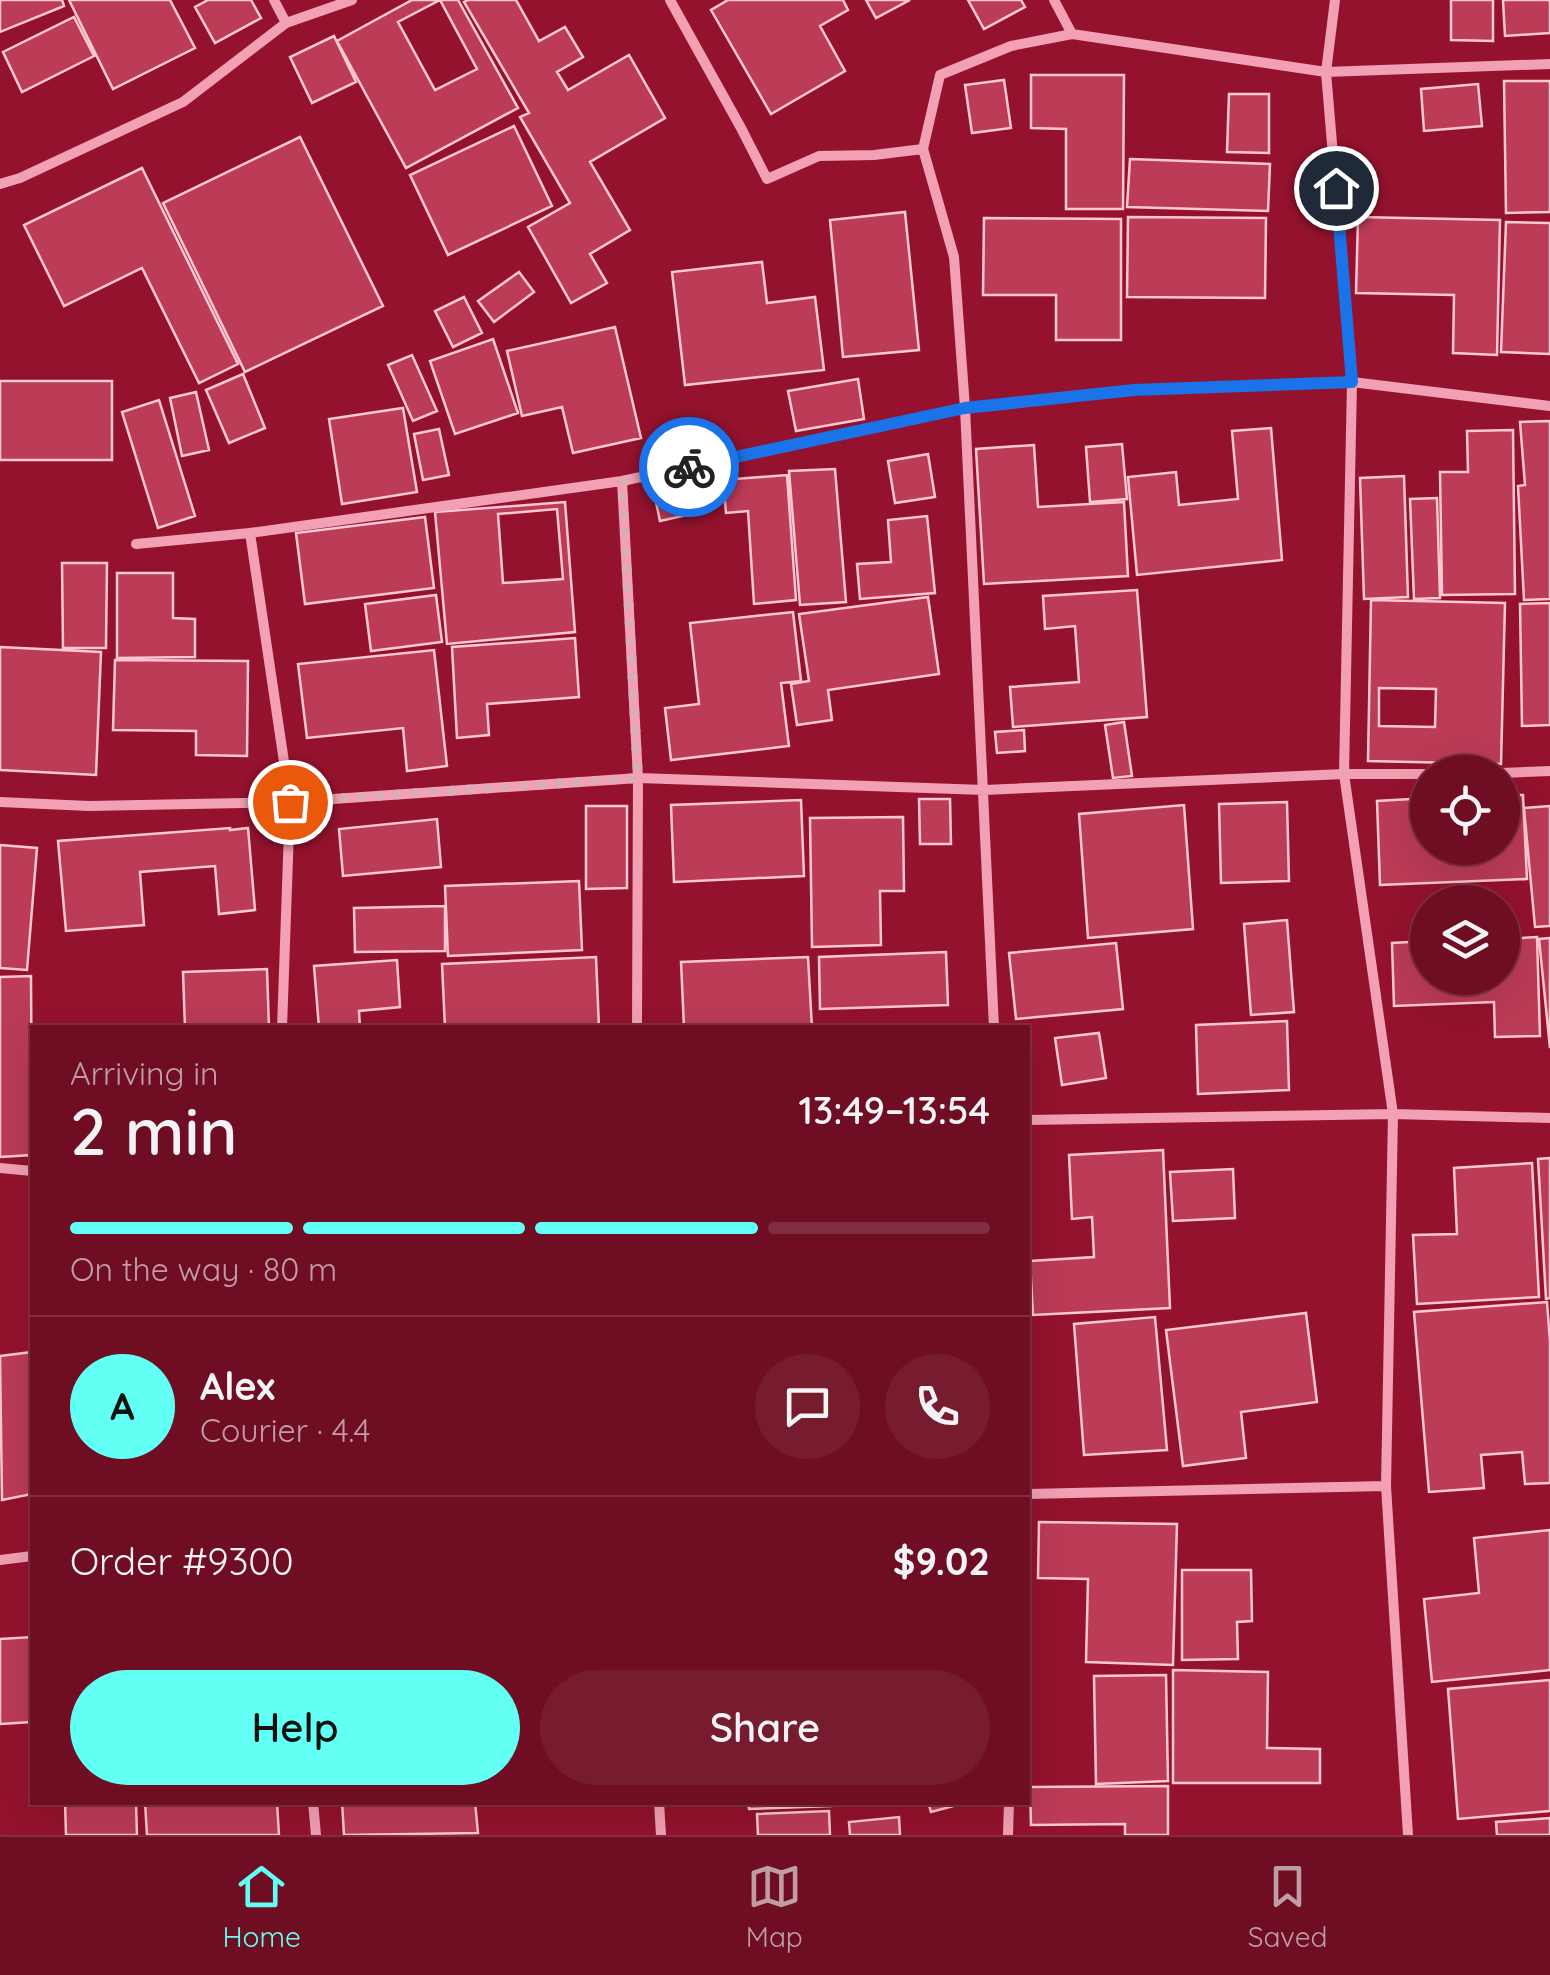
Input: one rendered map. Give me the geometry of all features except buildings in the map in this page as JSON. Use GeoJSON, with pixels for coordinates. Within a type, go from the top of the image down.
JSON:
{"type":"FeatureCollection","features":[{"type":"Feature","properties":{"kind":"street"},"geometry":{"type":"LineString","coordinates":[[274,0],[286,23]]}},
{"type":"Feature","properties":{"kind":"street"},"geometry":{"type":"LineString","coordinates":[[0,184],[183,102],[286,23],[352,0]]}},
{"type":"Feature","properties":{"kind":"street"},"geometry":{"type":"LineString","coordinates":[[670,0],[767,179],[820,156],[922,149]]}},
{"type":"Feature","properties":{"kind":"street"},"geometry":{"type":"LineString","coordinates":[[1054,0],[1072,34]]}},
{"type":"Feature","properties":{"kind":"street"},"geometry":{"type":"LineString","coordinates":[[1335,0],[1326,72],[1352,382],[1344,774],[1393,1114],[1386,1486],[1408,1835]]}},
{"type":"Feature","properties":{"kind":"street"},"geometry":{"type":"LineString","coordinates":[[994,1025],[965,408],[954,258],[922,149],[940,75],[1011,46],[1072,34],[1326,72],[1550,64]]}},
{"type":"Feature","properties":{"kind":"street"},"geometry":{"type":"LineString","coordinates":[[136,544],[622,482],[965,408],[1134,390],[1352,382],[1550,406]]}},
{"type":"Feature","properties":{"kind":"street"},"geometry":{"type":"LineString","coordinates":[[622,482],[638,778],[637,1025]]}},
{"type":"Feature","properties":{"kind":"street"},"geometry":{"type":"LineString","coordinates":[[250,532],[290,802],[282,1025]]}},
{"type":"Feature","properties":{"kind":"street"},"geometry":{"type":"LineString","coordinates":[[1520,772],[1550,771]]}},
{"type":"Feature","properties":{"kind":"street"},"geometry":{"type":"LineString","coordinates":[[0,802],[88,806],[290,802],[638,778],[984,790],[1410,774]]}},
{"type":"Feature","properties":{"kind":"street"},"geometry":{"type":"LineString","coordinates":[[1030,1120],[1393,1114],[1550,1118]]}},
{"type":"Feature","properties":{"kind":"street"},"geometry":{"type":"LineString","coordinates":[[0,1168],[30,1171]]}},
{"type":"Feature","properties":{"kind":"street"},"geometry":{"type":"LineString","coordinates":[[1030,1494],[1386,1486]]}},
{"type":"Feature","properties":{"kind":"street"},"geometry":{"type":"LineString","coordinates":[[0,1560],[30,1556]]}},
{"type":"Feature","properties":{"kind":"street"},"geometry":{"type":"LineString","coordinates":[[313,1805],[316,1835]]}},
{"type":"Feature","properties":{"kind":"street"},"geometry":{"type":"LineString","coordinates":[[659,1805],[661,1835]]}},
{"type":"Feature","properties":{"kind":"street"},"geometry":{"type":"LineString","coordinates":[[1008,1835],[1009,1805]]}},
{"type":"Feature","properties":{"kind":"way so far"},"geometry":{"type":"LineString","coordinates":[[290,802],[638,778],[622,482],[689,467]]}},
{"type":"Feature","properties":{"kind":"route"},"geometry":{"type":"LineString","coordinates":[[689,467],[965,408],[1134,390],[1352,382],[1336,188]]}}]}
